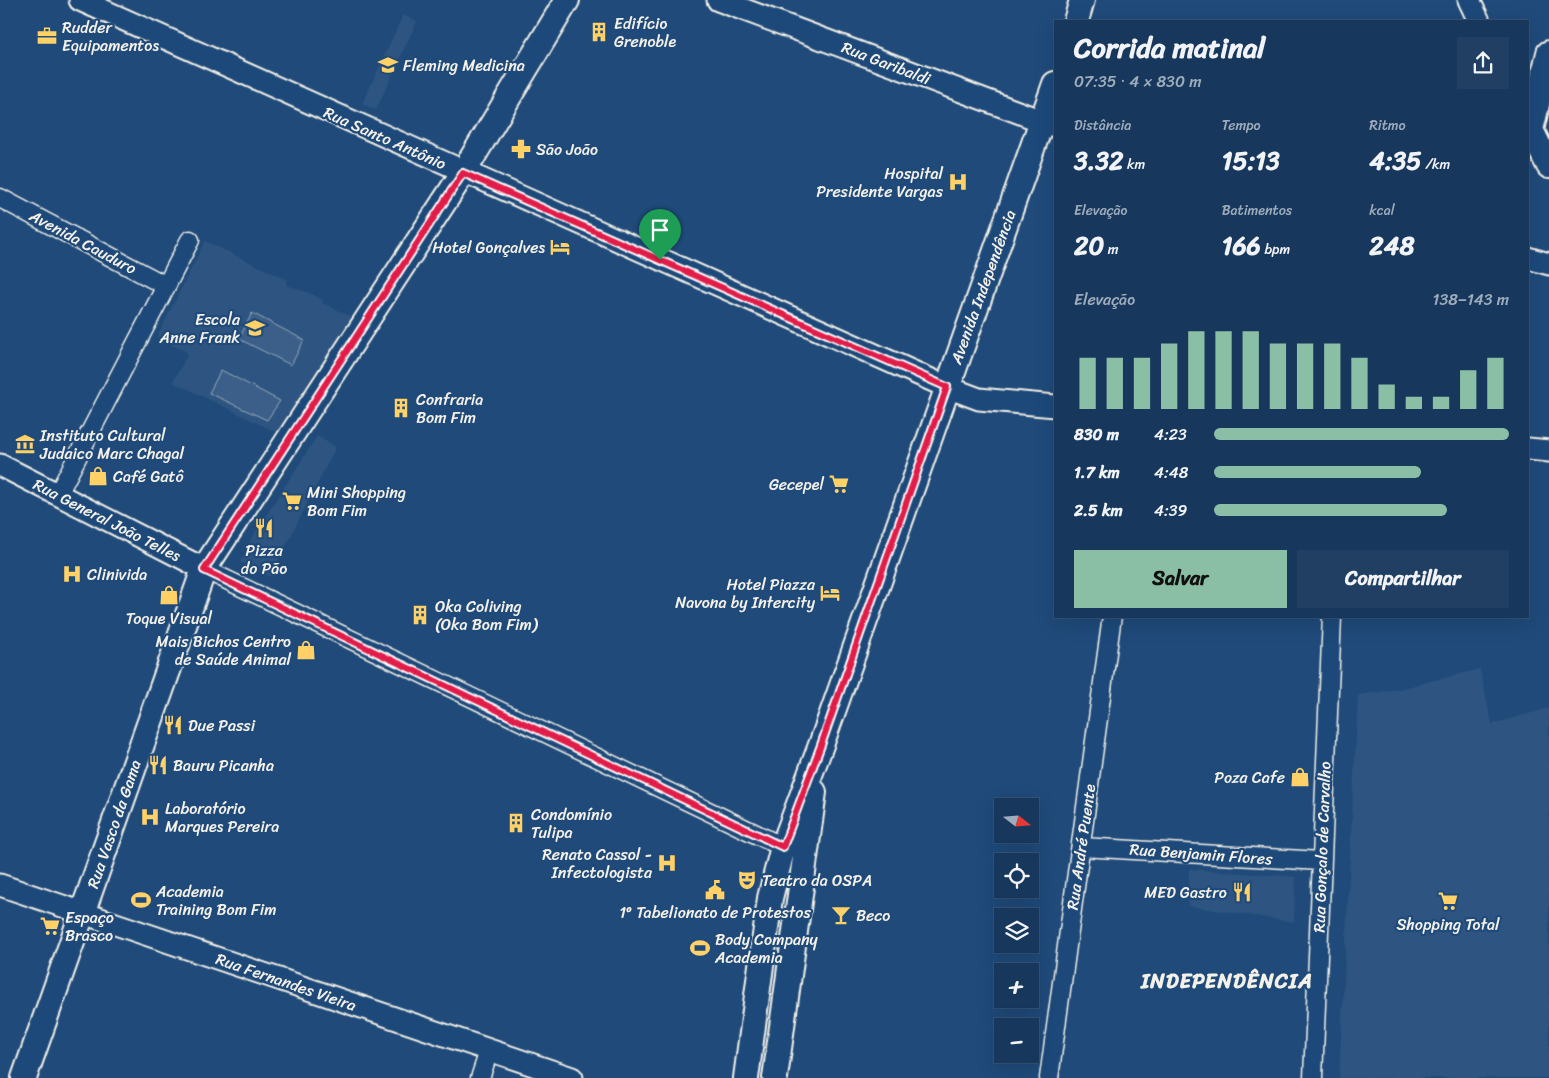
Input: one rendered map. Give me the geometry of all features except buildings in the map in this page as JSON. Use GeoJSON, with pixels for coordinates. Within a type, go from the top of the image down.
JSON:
{"type":"FeatureCollection","features":[{"type":"Feature","properties":{"kind":"main road","name":"Rua Vasco da Gama"},"geometry":{"type":"LineString","coordinates":[[24,1078],[204,570],[463,173],[567,0]]}},
{"type":"Feature","properties":{"kind":"main road"},"geometry":{"type":"LineString","coordinates":[[1076,20],[1082,0]]}},
{"type":"Feature","properties":{"kind":"main road"},"geometry":{"type":"LineString","coordinates":[[1549,53],[1529,126],[1549,166]]}},
{"type":"Feature","properties":{"kind":"main road","name":"Avenida Independência"},"geometry":{"type":"LineString","coordinates":[[746,1078],[770,898],[783,847],[821,745],[947,387],[1049,124],[1054,91]]}},
{"type":"Feature","properties":{"kind":"main road","name":"Avenida Independência"},"geometry":{"type":"LineString","coordinates":[[774,1078],[821,745]]}},
{"type":"Feature","properties":{"kind":"street","name":"Rua Santo Antônio"},"geometry":{"type":"LineString","coordinates":[[80,0],[463,173],[947,387],[979,399],[1054,406]]}},
{"type":"Feature","properties":{"kind":"street","name":"Rua Garibaldi"},"geometry":{"type":"LineString","coordinates":[[718,0],[1049,124]]}},
{"type":"Feature","properties":{"kind":"street"},"geometry":{"type":"LineString","coordinates":[[1469,0],[1479,20]]}},
{"type":"Feature","properties":{"kind":"street","name":"Avenida Cauduro"},"geometry":{"type":"LineString","coordinates":[[0,198],[166,286]]}},
{"type":"Feature","properties":{"kind":"street"},"geometry":{"type":"LineString","coordinates":[[58,494],[190,240]]}},
{"type":"Feature","properties":{"kind":"street"},"geometry":{"type":"LineString","coordinates":[[1529,258],[1549,264]]}},
{"type":"Feature","properties":{"kind":"street"},"geometry":{"type":"LineString","coordinates":[[1529,449],[1549,451]]}},
{"type":"Feature","properties":{"kind":"street","name":"Rua General João Telles"},"geometry":{"type":"LineString","coordinates":[[0,465],[204,570],[783,847]]}},
{"type":"Feature","properties":{"kind":"street","name":"Rua André Puente"},"geometry":{"type":"LineString","coordinates":[[1049,1078],[1112,618]]}},
{"type":"Feature","properties":{"kind":"street","name":"Rua Gonçalo de Carvalho"},"geometry":{"type":"LineString","coordinates":[[1313,1078],[1332,618]]}},
{"type":"Feature","properties":{"kind":"street","name":"Rua Benjamin Flores"},"geometry":{"type":"LineString","coordinates":[[1082,846],[1321,862]]}},
{"type":"Feature","properties":{"kind":"street","name":"Rua Fernandes Vieira"},"geometry":{"type":"LineString","coordinates":[[0,885],[572,1078]]}},
{"type":"Feature","properties":{"kind":"street"},"geometry":{"type":"LineString","coordinates":[[480,1078],[489,1051]]}},
{"type":"Feature","properties":{"kind":"shaded area","name":"Fleming Medicina"},"geometry":{"type":"Polygon","coordinates":[[[403,15],[417,21],[376,110],[362,104],[403,15]]]}},
{"type":"Feature","properties":{"kind":"shaded area","name":"Escola Anne Frank"},"geometry":{"type":"Polygon","coordinates":[[[205,241],[288,280],[286,285],[310,293],[323,300],[322,303],[354,318],[278,433],[173,382],[188,353],[157,337],[205,241]]]}},
{"type":"Feature","properties":{"kind":"shaded area"},"geometry":{"type":"Polygon","coordinates":[[[252,313],[304,340],[291,365],[239,339],[252,313]]]}},
{"type":"Feature","properties":{"kind":"shaded area"},"geometry":{"type":"Polygon","coordinates":[[[221,370],[280,401],[267,420],[209,393],[221,370]]]}},
{"type":"Feature","properties":{"kind":"shaded area","name":"Mini Shopping Bom Fim"},"geometry":{"type":"Polygon","coordinates":[[[317,436],[336,447],[270,577],[240,562],[251,539],[317,436]]]}},
{"type":"Feature","properties":{"kind":"shaded area","name":"Shopping Total"},"geometry":{"type":"Polygon","coordinates":[[[1480,669],[1492,724],[1549,708],[1549,1078],[1339,1078],[1358,695],[1399,689],[1480,669]]]}},
{"type":"Feature","properties":{"kind":"shaded area","name":"MED Gastro"},"geometry":{"type":"Polygon","coordinates":[[[1189,869],[1296,877],[1294,922],[1188,906],[1189,869]]]}},
{"type":"Feature","properties":{"kind":"place","name":"Edifício Grenoble"},"geometry":{"type":"Point","coordinates":[599,32]}},
{"type":"Feature","properties":{"kind":"place","name":"Rudder Equipamentos"},"geometry":{"type":"Point","coordinates":[47,36]}},
{"type":"Feature","properties":{"kind":"place","name":"Fleming Medicina"},"geometry":{"type":"Point","coordinates":[388,65]}},
{"type":"Feature","properties":{"kind":"place","name":"São João"},"geometry":{"type":"Point","coordinates":[521,149]}},
{"type":"Feature","properties":{"kind":"place","name":"Hospital Presidente Vargas"},"geometry":{"type":"Point","coordinates":[958,182]}},
{"type":"Feature","properties":{"kind":"place","name":"Hotel Gonçalves"},"geometry":{"type":"Point","coordinates":[560,247]}},
{"type":"Feature","properties":{"kind":"place","name":"Escola Anne Frank"},"geometry":{"type":"Point","coordinates":[255,328]}},
{"type":"Feature","properties":{"kind":"place","name":"Confraria Bom Fim"},"geometry":{"type":"Point","coordinates":[401,408]}},
{"type":"Feature","properties":{"kind":"place","name":"Instituto Cultural Judaico Marc Chagal"},"geometry":{"type":"Point","coordinates":[25,444]}},
{"type":"Feature","properties":{"kind":"place","name":"Café Gatô"},"geometry":{"type":"Point","coordinates":[98,476]}},
{"type":"Feature","properties":{"kind":"place","name":"Gecepel"},"geometry":{"type":"Point","coordinates":[839,484]}},
{"type":"Feature","properties":{"kind":"place","name":"Mini Shopping Bom Fim"},"geometry":{"type":"Point","coordinates":[292,501]}},
{"type":"Feature","properties":{"kind":"place","name":"Pizza do Pão"},"geometry":{"type":"Point","coordinates":[264,528]}},
{"type":"Feature","properties":{"kind":"place","name":"Clinivida"},"geometry":{"type":"Point","coordinates":[72,574]}},
{"type":"Feature","properties":{"kind":"place","name":"Hotel Piazza Navona by Intercity"},"geometry":{"type":"Point","coordinates":[830,593]}},
{"type":"Feature","properties":{"kind":"place","name":"Toque Visual"},"geometry":{"type":"Point","coordinates":[169,595]}},
{"type":"Feature","properties":{"kind":"place","name":"Oka Coliving (Oka Bom Fim)"},"geometry":{"type":"Point","coordinates":[420,615]}},
{"type":"Feature","properties":{"kind":"place","name":"Mais Bichos Centro de Saúde Animal"},"geometry":{"type":"Point","coordinates":[306,650]}},
{"type":"Feature","properties":{"kind":"place","name":"Due Passi"},"geometry":{"type":"Point","coordinates":[173,725]}},
{"type":"Feature","properties":{"kind":"place","name":"Bauru Picanha"},"geometry":{"type":"Point","coordinates":[158,765]}},
{"type":"Feature","properties":{"kind":"place","name":"Poza Cafe"},"geometry":{"type":"Point","coordinates":[1300,777]}},
{"type":"Feature","properties":{"kind":"place","name":"Laboratório Marques Pereira"},"geometry":{"type":"Point","coordinates":[150,817]}},
{"type":"Feature","properties":{"kind":"place","name":"Condomínio Tulipa"},"geometry":{"type":"Point","coordinates":[516,823]}},
{"type":"Feature","properties":{"kind":"place","name":"Renato Cassol - Infectologista"},"geometry":{"type":"Point","coordinates":[667,863]}},
{"type":"Feature","properties":{"kind":"place","name":"Teatro da OSPA"},"geometry":{"type":"Point","coordinates":[747,880]}},
{"type":"Feature","properties":{"kind":"place","name":"1º Tabelionato de Protestos"},"geometry":{"type":"Point","coordinates":[715,890]}},
{"type":"Feature","properties":{"kind":"place","name":"MED Gastro"},"geometry":{"type":"Point","coordinates":[1242,892]}},
{"type":"Feature","properties":{"kind":"place","name":"Academia Training Bom Fim"},"geometry":{"type":"Point","coordinates":[141,900]}},
{"type":"Feature","properties":{"kind":"place","name":"Shopping Total"},"geometry":{"type":"Point","coordinates":[1448,901]}},
{"type":"Feature","properties":{"kind":"place","name":"Beco"},"geometry":{"type":"Point","coordinates":[841,915]}},
{"type":"Feature","properties":{"kind":"place","name":"Espaço Brasco"},"geometry":{"type":"Point","coordinates":[50,926]}},
{"type":"Feature","properties":{"kind":"place","name":"Body Company Academia"},"geometry":{"type":"Point","coordinates":[700,948]}},
{"type":"Feature","properties":{"kind":"district","name":"INDEPENDÊNCIA"},"geometry":{"type":"Point","coordinates":[1227,981]}},
{"type":"Feature","properties":{"kind":"route"},"geometry":{"type":"LineString","coordinates":[[463,173],[660,260],[947,387],[821,745],[783,847],[204,570],[463,173]]}}]}
